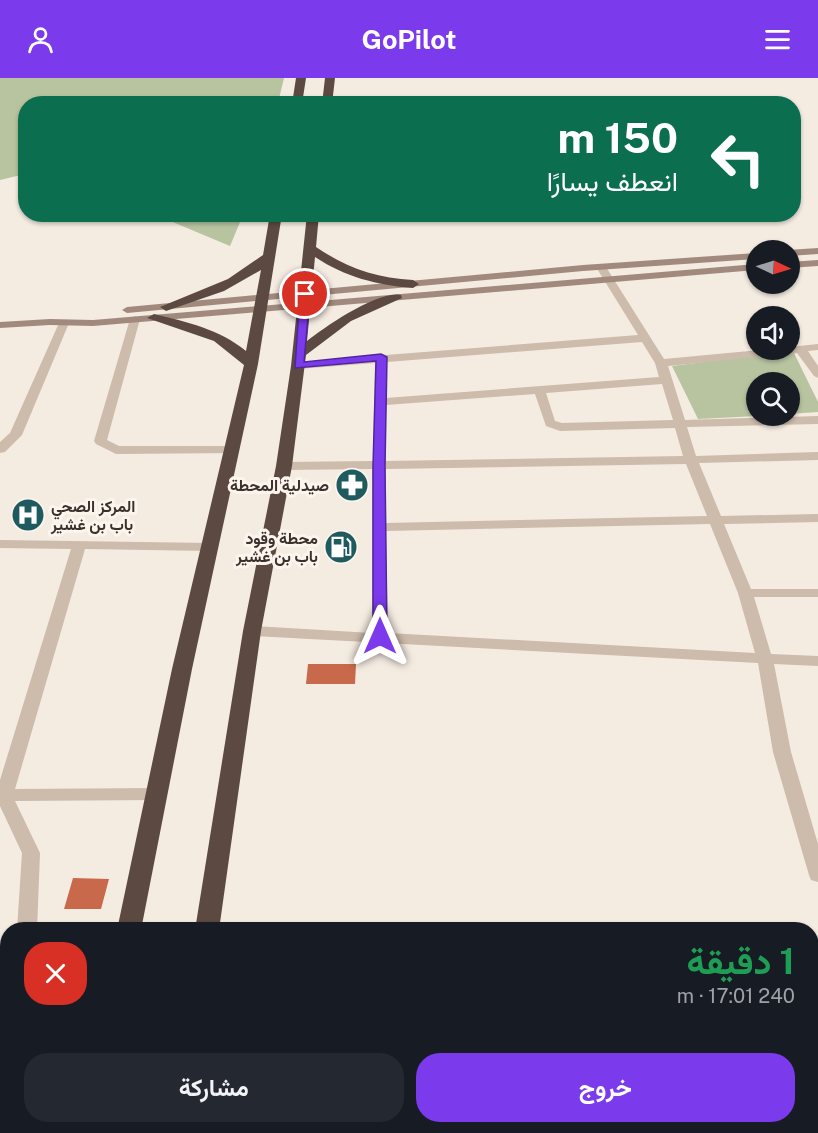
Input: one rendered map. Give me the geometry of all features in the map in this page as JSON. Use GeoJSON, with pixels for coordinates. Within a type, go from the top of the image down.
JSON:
{"type":"FeatureCollection","features":[{"type":"Feature","properties":{"kind":"highway"},"geometry":{"type":"LineString","coordinates":[[298,96],[301,78]]}},
{"type":"Feature","properties":{"kind":"highway"},"geometry":{"type":"LineString","coordinates":[[328,96],[330,78]]}},
{"type":"Feature","properties":{"kind":"highway"},"geometry":{"type":"LineString","coordinates":[[131,922],[251,364],[274,222]]}},
{"type":"Feature","properties":{"kind":"highway"},"geometry":{"type":"LineString","coordinates":[[208,922],[252,631],[284,466],[299,359],[312,222]]}},
{"type":"Feature","properties":{"kind":"highway"},"geometry":{"type":"LineString","coordinates":[[309,248],[354,275],[381,282],[413,284]]}},
{"type":"Feature","properties":{"kind":"highway"},"geometry":{"type":"LineString","coordinates":[[166,307],[220,288],[248,274],[267,258]]}},
{"type":"Feature","properties":{"kind":"highway"},"geometry":{"type":"LineString","coordinates":[[299,359],[345,318],[396,298]]}},
{"type":"Feature","properties":{"kind":"highway"},"geometry":{"type":"LineString","coordinates":[[154,318],[204,331],[224,340],[240,351],[251,364]]}},
{"type":"Feature","properties":{"kind":"street"},"geometry":{"type":"LineString","coordinates":[[800,252],[818,250]]}},
{"type":"Feature","properties":{"kind":"street"},"geometry":{"type":"LineString","coordinates":[[305,300],[396,298],[746,257]]}},
{"type":"Feature","properties":{"kind":"street"},"geometry":{"type":"LineString","coordinates":[[800,265],[816,265]]}},
{"type":"Feature","properties":{"kind":"street"},"geometry":{"type":"LineString","coordinates":[[50,321],[63,323],[135,320],[305,300],[413,284],[604,272],[746,267]]}},
{"type":"Feature","properties":{"kind":"street"},"geometry":{"type":"LineString","coordinates":[[604,272],[661,363],[691,460],[713,519],[745,593],[765,659],[782,752],[818,875]]}},
{"type":"Feature","properties":{"kind":"street"},"geometry":{"type":"LineString","coordinates":[[0,325],[166,307],[260,304]]}},
{"type":"Feature","properties":{"kind":"street"},"geometry":{"type":"LineString","coordinates":[[135,320],[100,441],[116,450],[232,450]]}},
{"type":"Feature","properties":{"kind":"street"},"geometry":{"type":"LineString","coordinates":[[0,449],[16,435],[63,323]]}},
{"type":"Feature","properties":{"kind":"street"},"geometry":{"type":"LineString","coordinates":[[299,359],[381,357],[645,338]]}},
{"type":"Feature","properties":{"kind":"street"},"geometry":{"type":"LineString","coordinates":[[800,348],[818,347]]}},
{"type":"Feature","properties":{"kind":"street"},"geometry":{"type":"LineString","coordinates":[[800,348],[818,374]]}},
{"type":"Feature","properties":{"kind":"street"},"geometry":{"type":"LineString","coordinates":[[661,363],[746,354]]}},
{"type":"Feature","properties":{"kind":"street"},"geometry":{"type":"LineString","coordinates":[[380,636],[381,357]]}},
{"type":"Feature","properties":{"kind":"street"},"geometry":{"type":"LineString","coordinates":[[381,402],[665,380]]}},
{"type":"Feature","properties":{"kind":"street"},"geometry":{"type":"LineString","coordinates":[[539,389],[550,423],[560,427],[818,420]]}},
{"type":"Feature","properties":{"kind":"street"},"geometry":{"type":"LineString","coordinates":[[284,466],[818,456]]}},
{"type":"Feature","properties":{"kind":"street"},"geometry":{"type":"LineString","coordinates":[[379,527],[818,518]]}},
{"type":"Feature","properties":{"kind":"street"},"geometry":{"type":"LineString","coordinates":[[0,544],[210,547]]}},
{"type":"Feature","properties":{"kind":"street"},"geometry":{"type":"LineString","coordinates":[[27,922],[31,853],[2,795],[80,544]]}},
{"type":"Feature","properties":{"kind":"street"},"geometry":{"type":"LineString","coordinates":[[745,593],[818,593]]}},
{"type":"Feature","properties":{"kind":"street"},"geometry":{"type":"LineString","coordinates":[[252,631],[818,661]]}},
{"type":"Feature","properties":{"kind":"street"},"geometry":{"type":"LineString","coordinates":[[2,795],[158,794]]}},
{"type":"Feature","properties":{"kind":"green space"},"geometry":{"type":"Polygon","coordinates":[[[0,78],[284,78],[280,96],[18,96],[18,176],[0,180],[0,78]]]}},
{"type":"Feature","properties":{"kind":"green space"},"geometry":{"type":"Polygon","coordinates":[[[173,222],[240,222],[230,246],[173,222]]]}},
{"type":"Feature","properties":{"kind":"green space"},"geometry":{"type":"Polygon","coordinates":[[[746,357],[746,360],[797,360],[818,402],[818,412],[800,413],[800,372],[746,372],[746,417],[698,419],[672,366],[746,357]]]}},
{"type":"Feature","properties":{"kind":"building"},"geometry":{"type":"Polygon","coordinates":[[[308,664],[356,664],[355,684],[306,684],[308,664]]]}},
{"type":"Feature","properties":{"kind":"building"},"geometry":{"type":"Polygon","coordinates":[[[73,878],[109,879],[101,909],[64,909],[73,878]]]}},
{"type":"Feature","properties":{"kind":"place","name":"صيدلية المحطة"},"geometry":{"type":"Point","coordinates":[352,485]}},
{"type":"Feature","properties":{"kind":"place","name":"المركز الصحي باب بن غشير"},"geometry":{"type":"Point","coordinates":[28,515]}},
{"type":"Feature","properties":{"kind":"place","name":"محطة وقود باب بن غشير"},"geometry":{"type":"Point","coordinates":[341,547]}},
{"type":"Feature","properties":{"kind":"route"},"geometry":{"type":"LineString","coordinates":[[305,294],[298,366],[381,357],[380,636]]}}]}
